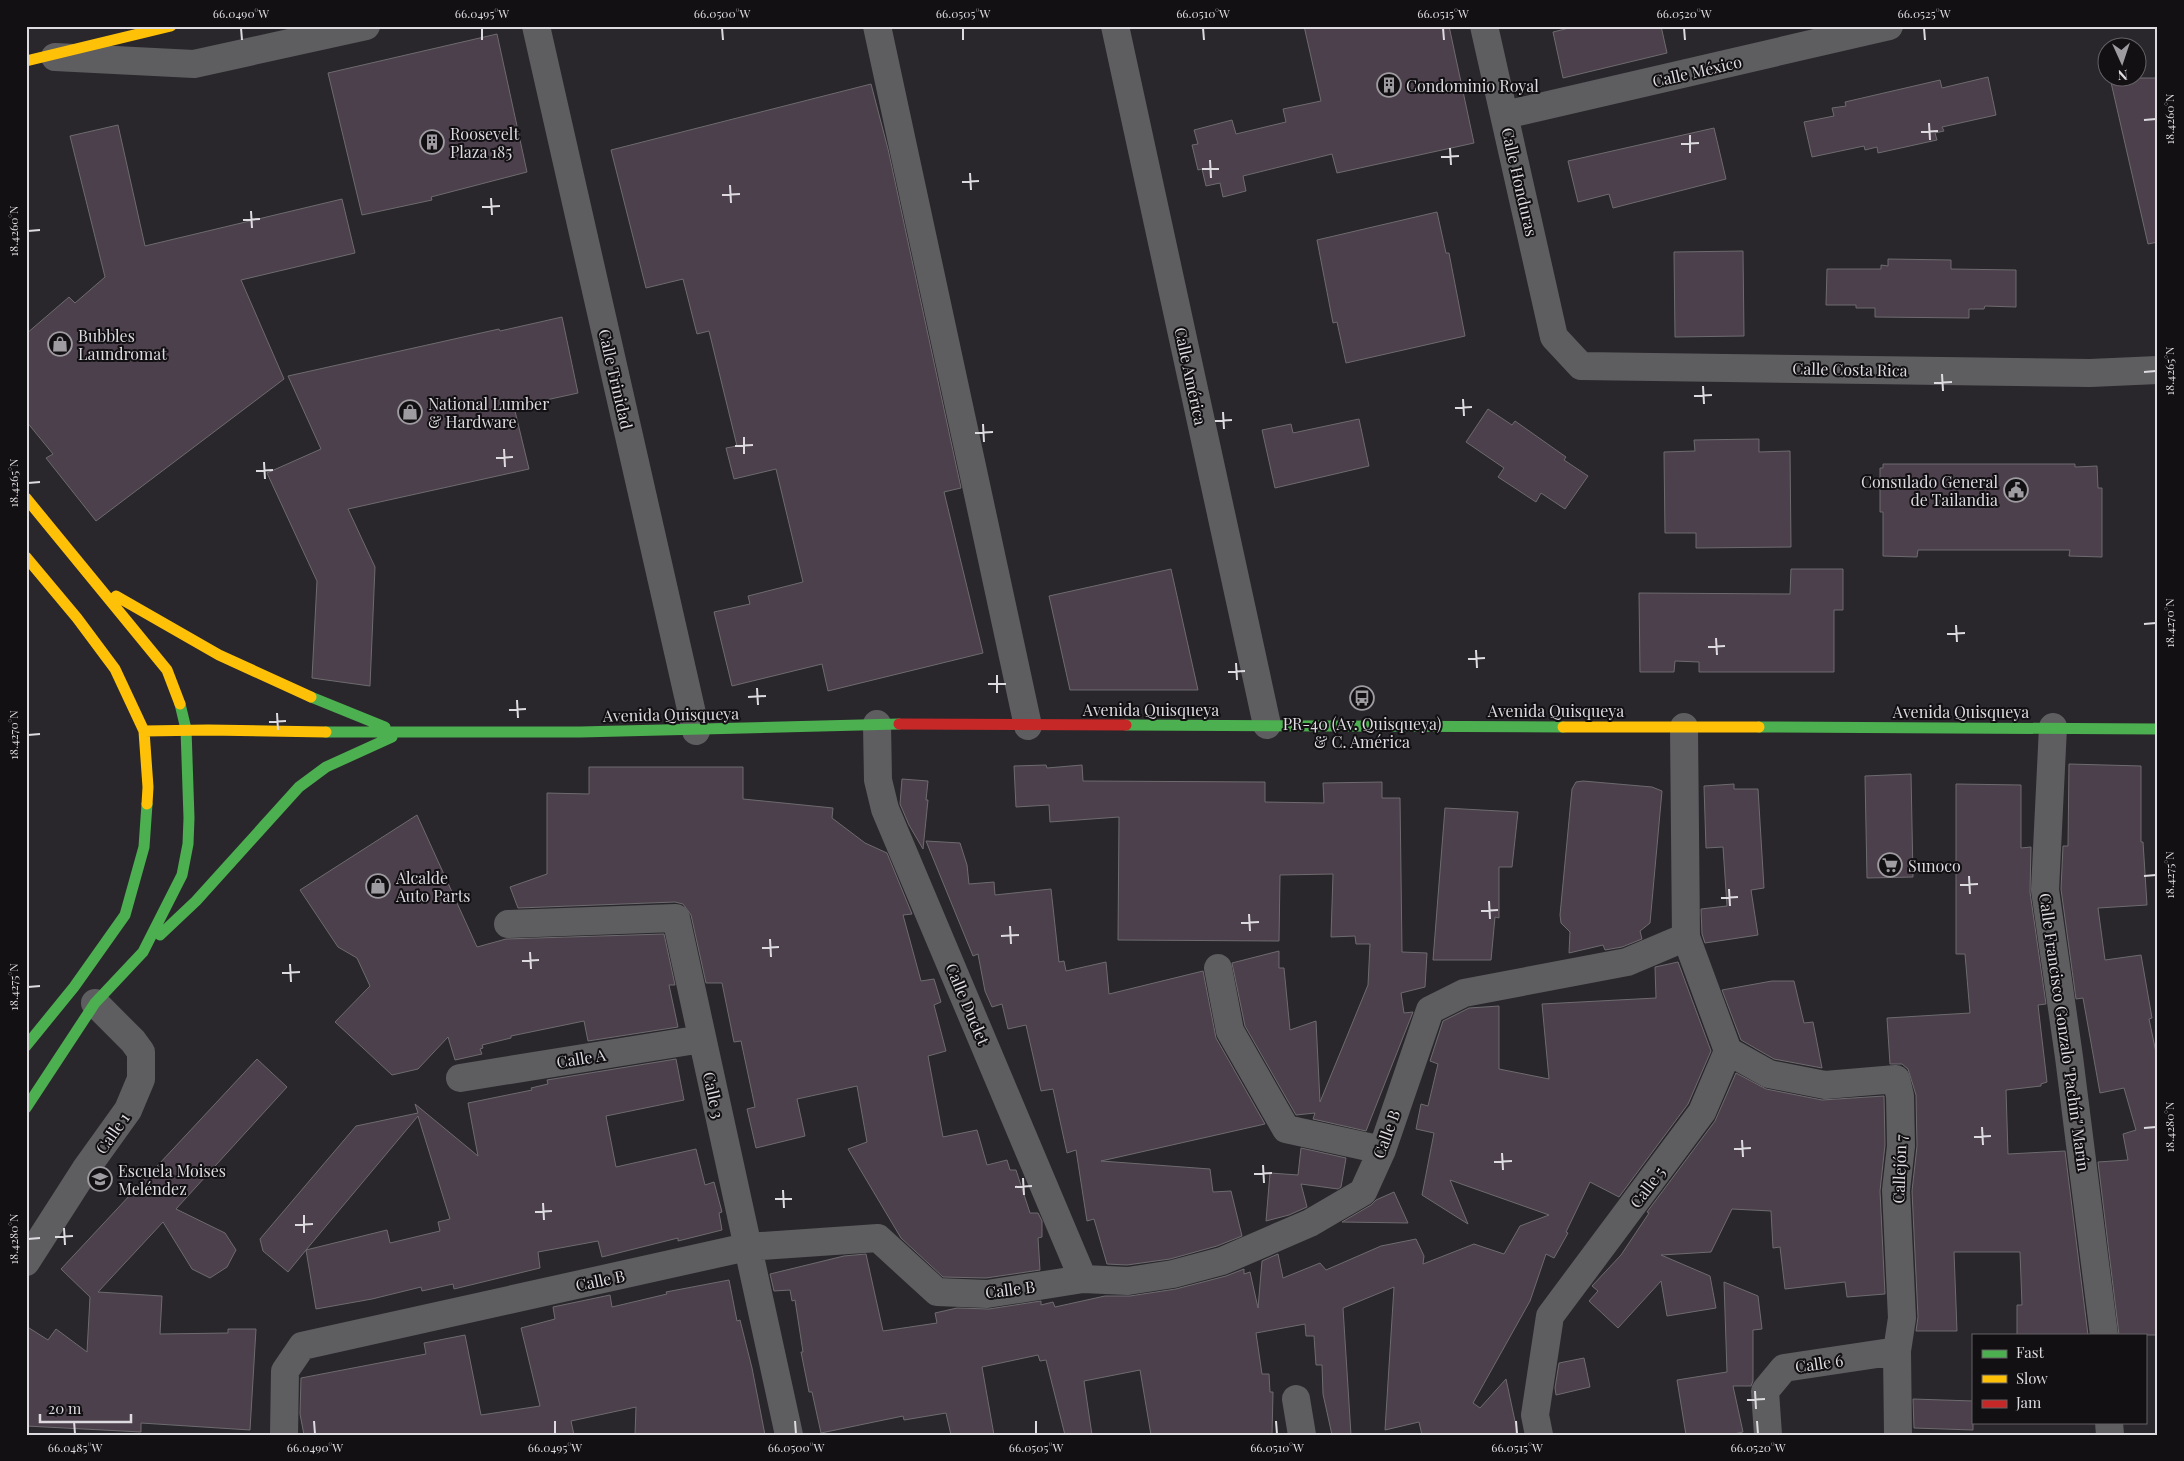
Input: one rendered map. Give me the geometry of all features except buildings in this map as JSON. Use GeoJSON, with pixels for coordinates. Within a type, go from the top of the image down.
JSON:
{"type":"FeatureCollection","features":[{"type":"Feature","properties":{"kind":"street"},"geometry":{"type":"LineString","coordinates":[[35,59],[171,26]]}},
{"type":"Feature","properties":{"kind":"street"},"geometry":{"type":"LineString","coordinates":[[35,59],[194,64],[366,26]]}},
{"type":"Feature","properties":{"kind":"street","name":"Calle Trinidad"},"geometry":{"type":"LineString","coordinates":[[536,26],[696,731]]}},
{"type":"Feature","properties":{"kind":"street"},"geometry":{"type":"LineString","coordinates":[[877,26],[1028,726]]}},
{"type":"Feature","properties":{"kind":"street","name":"Calle América"},"geometry":{"type":"LineString","coordinates":[[1115,26],[1267,725]]}},
{"type":"Feature","properties":{"kind":"street","name":"Calle Honduras"},"geometry":{"type":"LineString","coordinates":[[1484,26],[1554,337]]}},
{"type":"Feature","properties":{"kind":"street","name":"Calle México"},"geometry":{"type":"LineString","coordinates":[[1505,115],[1889,26]]}},
{"type":"Feature","properties":{"kind":"street","name":"Calle Costa Rica"},"geometry":{"type":"LineString","coordinates":[[1554,337],[1581,366],[2090,373],[2158,370]]}},
{"type":"Feature","properties":{"kind":"street"},"geometry":{"type":"LineString","coordinates":[[26,498],[101,587],[167,670],[180,705],[186,729],[188,844],[182,875],[143,952]]}},
{"type":"Feature","properties":{"kind":"street"},"geometry":{"type":"LineString","coordinates":[[26,557],[77,618],[115,669],[144,731],[148,787],[144,847],[125,915],[26,1108]]}},
{"type":"Feature","properties":{"kind":"street"},"geometry":{"type":"LineString","coordinates":[[101,587],[227,659],[275,682],[400,733]]}},
{"type":"Feature","properties":{"kind":"street","name":"Avenida Quisqueya"},"geometry":{"type":"LineString","coordinates":[[144,731],[186,729],[400,733],[696,731],[877,724],[1028,726],[2053,727],[2158,729]]}},
{"type":"Feature","properties":{"kind":"street","name":"Calle Duclet"},"geometry":{"type":"LineString","coordinates":[[877,724],[878,780],[885,809],[1083,1279]]}},
{"type":"Feature","properties":{"kind":"street"},"geometry":{"type":"LineString","coordinates":[[1684,727],[1686,936],[1728,1051]]}},
{"type":"Feature","properties":{"kind":"street","name":"Calle Francisco Gonzalo \"Pachín\" Marín"},"geometry":{"type":"LineString","coordinates":[[2053,727],[2044,890],[2069,1057],[2104,1334]]}},
{"type":"Feature","properties":{"kind":"street"},"geometry":{"type":"LineString","coordinates":[[26,1046],[84,995],[143,952],[196,901],[299,787],[326,767],[348,755],[400,733]]}},
{"type":"Feature","properties":{"kind":"street","name":"Calle 3"},"geometry":{"type":"LineString","coordinates":[[508,924],[676,918],[789,1435]]}},
{"type":"Feature","properties":{"kind":"street","name":"Calle B"},"geometry":{"type":"LineString","coordinates":[[284,1435],[285,1371],[302,1346],[747,1247],[878,1238],[936,1292],[987,1294],[1083,1279],[1128,1281],[1173,1274],[1222,1261],[1310,1223],[1363,1192],[1382,1150],[1430,1010],[1464,993],[1627,962],[1686,936]]}},
{"type":"Feature","properties":{"kind":"street"},"geometry":{"type":"LineString","coordinates":[[1218,968],[1230,1031],[1286,1129],[1382,1150]]}},
{"type":"Feature","properties":{"kind":"street","name":"Calle 1"},"geometry":{"type":"LineString","coordinates":[[26,1262],[85,1170],[128,1110],[141,1079],[141,1052],[133,1041],[84,995]]}},
{"type":"Feature","properties":{"kind":"street","name":"Calle A"},"geometry":{"type":"LineString","coordinates":[[460,1078],[702,1038]]}},
{"type":"Feature","properties":{"kind":"street","name":"Callejón 7"},"geometry":{"type":"LineString","coordinates":[[1728,1051],[1770,1074],[1825,1086],[1896,1079],[1900,1096],[1901,1146],[1896,1190],[1902,1318],[1897,1351],[1898,1435]]}},
{"type":"Feature","properties":{"kind":"street","name":"Calle 5"},"geometry":{"type":"LineString","coordinates":[[1539,1435],[1535,1415],[1550,1316],[1702,1112],[1728,1051]]}},
{"type":"Feature","properties":{"kind":"street","name":"Calle 6"},"geometry":{"type":"LineString","coordinates":[[1768,1435],[1765,1391],[1784,1368],[1897,1351]]}},
{"type":"Feature","properties":{"kind":"street"},"geometry":{"type":"LineString","coordinates":[[1296,1399],[1302,1435]]}},
{"type":"Feature","properties":{"kind":"traffic: fast"},"geometry":{"type":"LineString","coordinates":[[311,697],[385,727]]}},
{"type":"Feature","properties":{"kind":"traffic: fast"},"geometry":{"type":"LineString","coordinates":[[26,1108],[95,1003],[143,952],[182,875],[188,844],[189,818],[186,729],[180,704]]}},
{"type":"Feature","properties":{"kind":"traffic: fast"},"geometry":{"type":"LineString","coordinates":[[326,732],[580,732],[899,724]]}},
{"type":"Feature","properties":{"kind":"traffic: fast"},"geometry":{"type":"LineString","coordinates":[[1126,725],[1563,727]]}},
{"type":"Feature","properties":{"kind":"traffic: fast"},"geometry":{"type":"LineString","coordinates":[[1759,727],[2158,729]]}},
{"type":"Feature","properties":{"kind":"traffic: fast"},"geometry":{"type":"LineString","coordinates":[[160,935],[196,901],[299,787],[326,767],[392,737]]}},
{"type":"Feature","properties":{"kind":"traffic: fast"},"geometry":{"type":"LineString","coordinates":[[26,1046],[74,987],[125,915],[144,847],[147,804]]}},
{"type":"Feature","properties":{"kind":"traffic: slow"},"geometry":{"type":"LineString","coordinates":[[26,61],[171,26]]}},
{"type":"Feature","properties":{"kind":"traffic: slow"},"geometry":{"type":"LineString","coordinates":[[26,498],[167,670],[180,704]]}},
{"type":"Feature","properties":{"kind":"traffic: slow"},"geometry":{"type":"LineString","coordinates":[[26,557],[77,618],[115,669],[144,731],[148,787],[147,804]]}},
{"type":"Feature","properties":{"kind":"traffic: slow"},"geometry":{"type":"LineString","coordinates":[[116,596],[219,655],[311,697]]}},
{"type":"Feature","properties":{"kind":"traffic: slow"},"geometry":{"type":"LineString","coordinates":[[1563,727],[1759,727]]}},
{"type":"Feature","properties":{"kind":"traffic: slow"},"geometry":{"type":"LineString","coordinates":[[144,731],[326,732]]}},
{"type":"Feature","properties":{"kind":"traffic: jam"},"geometry":{"type":"LineString","coordinates":[[899,724],[1126,725]]}},
{"type":"Feature","properties":{"kind":"place","name":"Condominio Royal"},"geometry":{"type":"Point","coordinates":[1389,85]}},
{"type":"Feature","properties":{"kind":"place","name":"Roosevelt Plaza 185"},"geometry":{"type":"Point","coordinates":[432,142]}},
{"type":"Feature","properties":{"kind":"place","name":"Bubbles Laundromat"},"geometry":{"type":"Point","coordinates":[60,344]}},
{"type":"Feature","properties":{"kind":"place","name":"National Lumber & Hardware"},"geometry":{"type":"Point","coordinates":[410,412]}},
{"type":"Feature","properties":{"kind":"place","name":"Consulado General de Tailandia"},"geometry":{"type":"Point","coordinates":[2016,490]}},
{"type":"Feature","properties":{"kind":"place","name":"PR-40 (Av. Quisqueya) & C. América"},"geometry":{"type":"Point","coordinates":[1362,698]}},
{"type":"Feature","properties":{"kind":"place","name":"Sunoco"},"geometry":{"type":"Point","coordinates":[1890,865]}},
{"type":"Feature","properties":{"kind":"place","name":"Alcalde Auto Parts"},"geometry":{"type":"Point","coordinates":[378,886]}},
{"type":"Feature","properties":{"kind":"place","name":"Escuela Moises Meléndez"},"geometry":{"type":"Point","coordinates":[100,1179]}}]}
